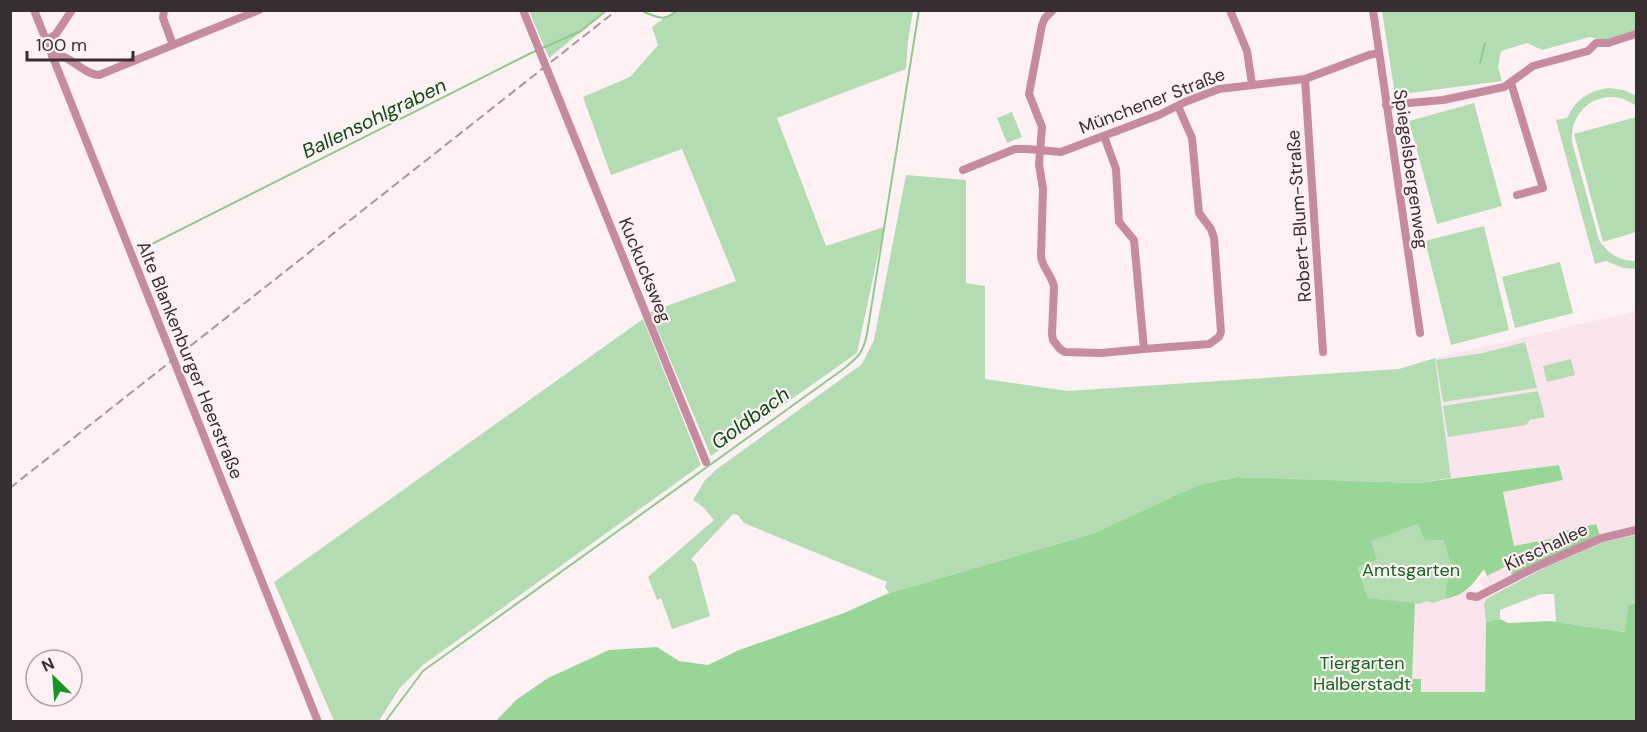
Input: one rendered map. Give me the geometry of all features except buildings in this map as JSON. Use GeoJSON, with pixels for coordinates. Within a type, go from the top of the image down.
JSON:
{"type":"FeatureCollection","features":[{"type":"Feature","properties":{"kind":"street","name":"Alte Blankenburger Heerstraße"},"geometry":{"type":"LineString","coordinates":[[34,10],[318,722]]}},
{"type":"Feature","properties":{"kind":"street"},"geometry":{"type":"LineString","coordinates":[[46,41],[56,34],[72,10]]}},
{"type":"Feature","properties":{"kind":"street"},"geometry":{"type":"LineString","coordinates":[[164,10],[163,18],[173,45]]}},
{"type":"Feature","properties":{"kind":"street"},"geometry":{"type":"LineString","coordinates":[[52,56],[61,55],[90,74],[99,75],[259,10]]}},
{"type":"Feature","properties":{"kind":"street","name":"Kuckucksweg"},"geometry":{"type":"LineString","coordinates":[[523,10],[706,462]]}},
{"type":"Feature","properties":{"kind":"street"},"geometry":{"type":"LineString","coordinates":[[1053,10],[1042,25],[1029,94],[1042,127],[1039,164],[1043,189],[1041,256],[1042,262],[1053,279],[1053,340],[1065,352],[1101,353],[1209,344],[1219,338],[1221,332],[1214,238],[1211,229],[1199,213],[1192,138],[1178,106]]}},
{"type":"Feature","properties":{"kind":"street"},"geometry":{"type":"LineString","coordinates":[[1230,10],[1247,51],[1252,84]]}},
{"type":"Feature","properties":{"kind":"street","name":"Spiegelsbergenweg"},"geometry":{"type":"LineString","coordinates":[[1373,10],[1420,333]]}},
{"type":"Feature","properties":{"kind":"street"},"geometry":{"type":"LineString","coordinates":[[1386,105],[1443,100],[1499,88],[1511,83],[1533,66],[1588,51],[1596,43],[1608,44],[1636,34]]}},
{"type":"Feature","properties":{"kind":"street","name":"Münchener Straße"},"geometry":{"type":"LineString","coordinates":[[963,170],[1015,149],[1061,152],[1219,89],[1305,79],[1379,52]]}},
{"type":"Feature","properties":{"kind":"street","name":"Robert-Blum-Straße"},"geometry":{"type":"LineString","coordinates":[[1305,79],[1323,352]]}},
{"type":"Feature","properties":{"kind":"street"},"geometry":{"type":"LineString","coordinates":[[1511,83],[1543,188],[1517,195]]}},
{"type":"Feature","properties":{"kind":"street"},"geometry":{"type":"LineString","coordinates":[[1104,136],[1116,169],[1119,222],[1134,240],[1144,349]]}},
{"type":"Feature","properties":{"kind":"street","name":"Kirschallee"},"geometry":{"type":"LineString","coordinates":[[1470,596],[1477,597],[1540,565],[1602,538],[1636,530]]}},
{"type":"Feature","properties":{"kind":"shaded area"},"geometry":{"type":"Polygon","coordinates":[[[1636,311],[1636,535],[1604,542],[1542,569],[1486,599],[1484,604],[1485,692],[1421,692],[1412,679],[1413,622],[1377,560],[1452,598],[1471,588],[1475,593],[1484,589],[1480,579],[1507,565],[1512,575],[1563,535],[1514,546],[1503,491],[1563,480],[1559,465],[1451,478],[1435,358],[1636,311]]]}},
{"type":"Feature","properties":{"kind":"green space"},"geometry":{"type":"Polygon","coordinates":[[[676,10],[913,11],[906,69],[777,118],[826,246],[884,227],[857,353],[711,456],[650,312],[736,281],[682,149],[611,175],[583,97],[630,77],[658,45],[652,27],[676,10]]]}},
{"type":"Feature","properties":{"kind":"green space"},"geometry":{"type":"Polygon","coordinates":[[[529,11],[606,11],[549,58],[529,11]]]}},
{"type":"Feature","properties":{"kind":"green space"},"geometry":{"type":"Polygon","coordinates":[[[1382,11],[1636,11],[1636,30],[1605,41],[1590,37],[1542,50],[1527,43],[1501,51],[1498,67],[1502,81],[1395,95],[1382,11]]]}},
{"type":"Feature","properties":{"kind":"green space"},"geometry":{"type":"Polygon","coordinates":[[[1609,88],[1624,90],[1636,96],[1636,106],[1614,97],[1592,102],[1577,118],[1572,142],[1599,240],[1615,256],[1636,261],[1636,269],[1623,268],[1606,261],[1595,264],[1556,120],[1567,118],[1574,106],[1584,97],[1609,88]]]}},
{"type":"Feature","properties":{"kind":"green space"},"geometry":{"type":"Polygon","coordinates":[[[1474,103],[1502,206],[1437,224],[1409,121],[1474,103]]]}},
{"type":"Feature","properties":{"kind":"green space"},"geometry":{"type":"Polygon","coordinates":[[[1012,112],[1022,137],[1007,143],[997,118],[1012,112]]]}},
{"type":"Feature","properties":{"kind":"green space"},"geometry":{"type":"Polygon","coordinates":[[[1636,117],[1636,232],[1603,242],[1574,134],[1636,117]]]}},
{"type":"Feature","properties":{"kind":"green space"},"geometry":{"type":"Polygon","coordinates":[[[906,175],[966,180],[966,283],[985,286],[985,379],[1068,391],[1399,369],[1435,358],[1451,478],[1416,483],[1237,477],[1198,485],[1092,534],[889,593],[885,587],[887,582],[744,523],[738,515],[733,514],[691,559],[696,564],[710,616],[672,629],[661,598],[657,600],[648,577],[714,520],[703,507],[693,500],[705,480],[862,364],[874,340],[906,175]]]}},
{"type":"Feature","properties":{"kind":"green space"},"geometry":{"type":"Polygon","coordinates":[[[1484,226],[1509,330],[1451,345],[1425,241],[1484,226]]]}},
{"type":"Feature","properties":{"kind":"green space"},"geometry":{"type":"Polygon","coordinates":[[[1560,262],[1573,313],[1515,328],[1502,277],[1560,262]]]}},
{"type":"Feature","properties":{"kind":"green space"},"geometry":{"type":"Polygon","coordinates":[[[643,319],[701,465],[423,665],[399,689],[379,721],[334,721],[274,582],[643,319]]]}},
{"type":"Feature","properties":{"kind":"green space"},"geometry":{"type":"Polygon","coordinates":[[[1525,342],[1537,388],[1443,402],[1436,360],[1483,353],[1525,342]]]}},
{"type":"Feature","properties":{"kind":"green space"},"geometry":{"type":"Polygon","coordinates":[[[1571,359],[1575,375],[1547,382],[1543,366],[1571,359]]]}},
{"type":"Feature","properties":{"kind":"green space"},"geometry":{"type":"Polygon","coordinates":[[[1538,391],[1545,417],[1530,420],[1526,425],[1448,437],[1443,406],[1538,391]]]}},
{"type":"Feature","properties":{"kind":"green space","name":"Tiergarten Halberstadt"},"geometry":{"type":"Polygon","coordinates":[[[1559,465],[1563,480],[1503,492],[1514,546],[1563,536],[1564,531],[1596,524],[1600,536],[1512,575],[1507,566],[1487,576],[1484,569],[1463,592],[1445,599],[1446,586],[1452,569],[1443,540],[1425,540],[1418,524],[1371,541],[1377,560],[1358,567],[1368,598],[1415,603],[1412,679],[1421,679],[1421,692],[1485,692],[1486,622],[1500,619],[1508,623],[1550,621],[1625,632],[1628,605],[1636,603],[1636,721],[495,722],[516,700],[548,678],[609,650],[657,647],[679,661],[708,665],[739,650],[844,613],[889,593],[1092,534],[1198,485],[1237,477],[1416,483],[1559,465]]]}},
{"type":"Feature","properties":{"kind":"green space","name":"Amtsgarten"},"geometry":{"type":"Polygon","coordinates":[[[1418,524],[1443,540],[1452,569],[1446,586],[1445,599],[1419,604],[1368,598],[1358,566],[1377,560],[1370,541],[1418,524]]]}},
{"type":"Feature","properties":{"kind":"green space"},"geometry":{"type":"Polygon","coordinates":[[[1636,535],[1636,603],[1628,605],[1626,632],[1556,622],[1554,594],[1541,594],[1500,610],[1500,619],[1486,622],[1484,604],[1486,599],[1542,569],[1604,542],[1636,535]]]}},
{"type":"Feature","properties":{"kind":"waterway","name":"Ballensohlgraben"},"geometry":{"type":"LineString","coordinates":[[150,245],[529,54],[581,31],[607,10]]}},
{"type":"Feature","properties":{"kind":"waterway","name":"Ballensohlgraben"},"geometry":{"type":"LineString","coordinates":[[644,12],[661,18],[678,10]]}},
{"type":"Feature","properties":{"kind":"waterway","name":"Goldbach"},"geometry":{"type":"LineString","coordinates":[[385,722],[423,671],[842,370],[859,355],[867,334],[919,10]]}},
{"type":"Feature","properties":{"kind":"waterway"},"geometry":{"type":"LineString","coordinates":[[1480,63],[1485,43]]}},
{"type":"Feature","properties":{"kind":"railway"},"geometry":{"type":"LineString","coordinates":[[10,488],[617,10]]}}]}
